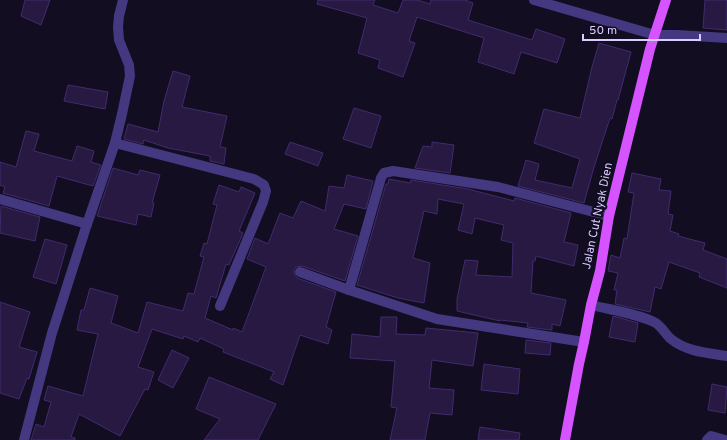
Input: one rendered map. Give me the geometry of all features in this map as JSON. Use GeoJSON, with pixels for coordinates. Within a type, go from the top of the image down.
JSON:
{"type":"FeatureCollection","features":[{"type":"Feature","properties":{"kind":"main road","name":"Jalan Cut Nyak Dien"},"geometry":{"type":"LineString","coordinates":[[565,440],[591,305],[600,271],[609,216],[650,49],[666,0]]}},
{"type":"Feature","properties":{"kind":"street"},"geometry":{"type":"LineString","coordinates":[[24,440],[52,332],[115,143],[130,76],[129,65],[119,40],[119,16],[123,0]]}},
{"type":"Feature","properties":{"kind":"street"},"geometry":{"type":"LineString","coordinates":[[534,0],[655,35],[727,38]]}},
{"type":"Feature","properties":{"kind":"street"},"geometry":{"type":"LineString","coordinates":[[115,143],[254,179],[264,185],[266,191],[263,202],[220,306]]}},
{"type":"Feature","properties":{"kind":"street"},"geometry":{"type":"LineString","coordinates":[[349,290],[381,178],[384,173],[393,171],[498,187],[609,216]]}},
{"type":"Feature","properties":{"kind":"street"},"geometry":{"type":"LineString","coordinates":[[0,199],[87,224]]}},
{"type":"Feature","properties":{"kind":"street"},"geometry":{"type":"LineString","coordinates":[[300,272],[437,319],[584,342]]}},
{"type":"Feature","properties":{"kind":"street"},"geometry":{"type":"LineString","coordinates":[[591,305],[656,323],[671,339],[695,351],[727,356]]}},
{"type":"Feature","properties":{"kind":"street"},"geometry":{"type":"LineString","coordinates":[[707,440],[711,436],[725,440]]}},
{"type":"Feature","properties":{"kind":"building"},"geometry":{"type":"Polygon","coordinates":[[[25,0],[50,0],[41,25],[21,16],[25,0]]]}},
{"type":"Feature","properties":{"kind":"building"},"geometry":{"type":"Polygon","coordinates":[[[318,0],[375,0],[373,5],[398,13],[403,0],[417,0],[430,4],[431,0],[465,0],[473,3],[468,20],[532,40],[536,29],[565,39],[557,63],[521,52],[514,74],[478,62],[484,38],[417,17],[409,41],[415,43],[403,77],[378,68],[380,60],[358,53],[367,18],[317,4],[318,0]]]}},
{"type":"Feature","properties":{"kind":"building"},"geometry":{"type":"Polygon","coordinates":[[[705,0],[727,0],[727,30],[703,28],[705,0]]]}},
{"type":"Feature","properties":{"kind":"building"},"geometry":{"type":"Polygon","coordinates":[[[599,43],[631,52],[618,100],[612,119],[610,118],[584,203],[518,186],[526,160],[539,164],[535,180],[572,188],[580,159],[534,143],[544,109],[580,118],[599,43]]]}},
{"type":"Feature","properties":{"kind":"building"},"geometry":{"type":"Polygon","coordinates":[[[173,71],[190,76],[182,107],[227,116],[220,147],[226,148],[224,164],[210,161],[210,156],[168,148],[144,140],[143,144],[124,139],[128,124],[158,132],[164,101],[173,71]]]}},
{"type":"Feature","properties":{"kind":"building"},"geometry":{"type":"Polygon","coordinates":[[[68,85],[108,92],[105,109],[64,101],[68,85]]]}},
{"type":"Feature","properties":{"kind":"building"},"geometry":{"type":"Polygon","coordinates":[[[354,108],[381,116],[371,148],[343,139],[354,108]]]}},
{"type":"Feature","properties":{"kind":"building"},"geometry":{"type":"Polygon","coordinates":[[[26,131],[39,134],[34,151],[72,161],[77,146],[94,151],[91,162],[101,165],[93,186],[57,176],[49,206],[3,193],[5,187],[0,185],[0,162],[16,167],[26,131]]]}},
{"type":"Feature","properties":{"kind":"building"},"geometry":{"type":"Polygon","coordinates":[[[290,142],[323,153],[318,166],[285,154],[290,142]]]}},
{"type":"Feature","properties":{"kind":"building"},"geometry":{"type":"Polygon","coordinates":[[[432,142],[454,145],[450,173],[415,168],[423,146],[432,147],[432,142]]]}},
{"type":"Feature","properties":{"kind":"building"},"geometry":{"type":"Polygon","coordinates":[[[113,168],[138,175],[140,170],[160,175],[152,203],[154,203],[151,217],[138,214],[136,225],[97,216],[113,168]]]}},
{"type":"Feature","properties":{"kind":"building"},"geometry":{"type":"Polygon","coordinates":[[[632,173],[661,179],[659,190],[671,191],[668,214],[673,215],[670,231],[679,234],[678,236],[705,243],[703,250],[727,259],[727,288],[699,277],[700,273],[669,262],[661,289],[655,287],[650,312],[615,304],[617,290],[614,290],[618,273],[608,271],[611,255],[620,258],[624,238],[627,239],[634,193],[628,192],[632,173]]]}},
{"type":"Feature","properties":{"kind":"building"},"geometry":{"type":"Polygon","coordinates":[[[347,175],[373,181],[366,209],[344,204],[334,229],[358,236],[345,281],[302,266],[296,267],[294,270],[297,278],[336,292],[326,327],[332,330],[328,344],[300,335],[283,385],[270,379],[274,372],[223,352],[224,349],[200,338],[198,342],[184,336],[183,339],[152,329],[138,367],[154,372],[148,390],[145,389],[120,436],[79,414],[71,437],[75,438],[75,440],[31,440],[36,424],[44,427],[51,402],[44,400],[48,386],[83,396],[98,334],[77,330],[81,310],[84,310],[90,288],[118,296],[111,323],[138,333],[147,302],[183,311],[188,293],[194,294],[204,257],[200,256],[204,243],[207,244],[217,205],[213,204],[219,185],[239,192],[241,187],[255,193],[239,231],[243,233],[229,265],[226,264],[216,298],[211,296],[205,318],[233,330],[233,328],[242,332],[266,267],[247,259],[255,238],[268,244],[280,213],[293,218],[301,201],[325,211],[329,186],[344,188],[347,175]]]}},
{"type":"Feature","properties":{"kind":"building"},"geometry":{"type":"Polygon","coordinates":[[[389,179],[410,183],[411,180],[468,189],[514,201],[515,198],[571,213],[564,242],[578,245],[574,266],[536,256],[535,261],[533,261],[531,293],[566,300],[560,326],[552,324],[552,330],[527,327],[528,323],[500,321],[457,311],[457,299],[465,260],[478,261],[476,275],[512,277],[513,243],[501,240],[504,225],[475,218],[472,234],[458,230],[464,204],[438,199],[437,214],[424,211],[413,258],[430,263],[424,303],[398,298],[357,285],[386,184],[388,184],[389,179]]]}},
{"type":"Feature","properties":{"kind":"building"},"geometry":{"type":"Polygon","coordinates":[[[1,206],[40,217],[35,241],[0,233],[1,206]]]}},
{"type":"Feature","properties":{"kind":"building"},"geometry":{"type":"Polygon","coordinates":[[[45,239],[67,245],[56,284],[33,277],[45,239]]]}},
{"type":"Feature","properties":{"kind":"building"},"geometry":{"type":"Polygon","coordinates":[[[0,302],[30,312],[19,347],[37,352],[29,379],[27,378],[19,399],[0,393],[0,302]]]}},
{"type":"Feature","properties":{"kind":"building"},"geometry":{"type":"Polygon","coordinates":[[[613,316],[638,323],[635,342],[609,337],[613,316]]]}},
{"type":"Feature","properties":{"kind":"building"},"geometry":{"type":"Polygon","coordinates":[[[381,317],[397,317],[396,334],[425,335],[426,328],[478,333],[473,366],[432,360],[429,388],[454,390],[452,415],[430,413],[425,440],[390,440],[397,408],[391,407],[395,361],[350,358],[352,334],[380,337],[381,317]]]}},
{"type":"Feature","properties":{"kind":"building"},"geometry":{"type":"Polygon","coordinates":[[[526,340],[551,343],[550,355],[525,353],[526,340]]]}},
{"type":"Feature","properties":{"kind":"building"},"geometry":{"type":"Polygon","coordinates":[[[172,350],[189,358],[173,388],[158,380],[172,350]]]}},
{"type":"Feature","properties":{"kind":"building"},"geometry":{"type":"Polygon","coordinates":[[[484,364],[520,369],[518,394],[481,390],[484,364]]]}},
{"type":"Feature","properties":{"kind":"building"},"geometry":{"type":"Polygon","coordinates":[[[209,377],[276,404],[258,440],[204,440],[220,419],[196,409],[209,377]]]}},
{"type":"Feature","properties":{"kind":"building"},"geometry":{"type":"Polygon","coordinates":[[[712,384],[727,387],[725,413],[708,410],[712,384]]]}},
{"type":"Feature","properties":{"kind":"building"},"geometry":{"type":"Polygon","coordinates":[[[480,427],[520,433],[519,440],[478,440],[480,427]]]}}]}
